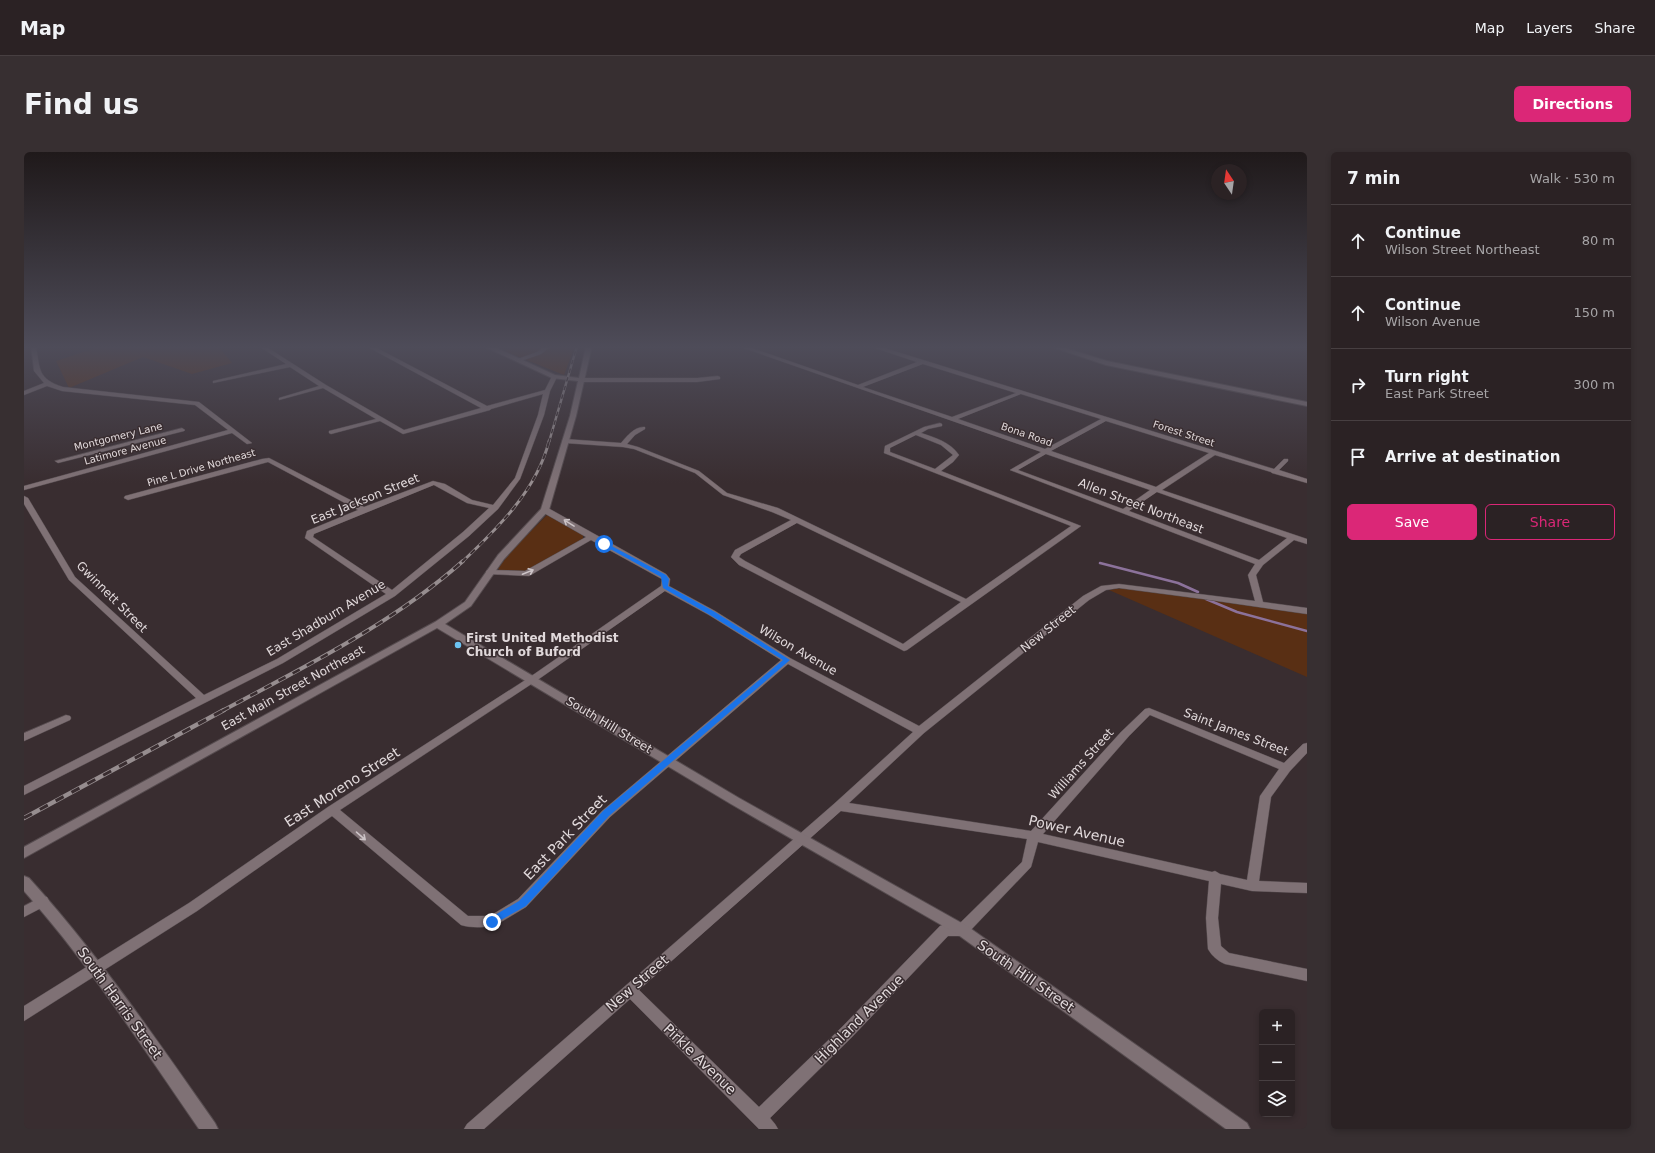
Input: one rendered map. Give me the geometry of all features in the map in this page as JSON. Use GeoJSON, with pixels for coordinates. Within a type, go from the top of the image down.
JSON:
{"type":"FeatureCollection","features":[{"type":"Feature","properties":{"kind":"street"},"geometry":{"type":"LineString","coordinates":[[84,392],[164,398],[197,403],[231,431],[249,443]]}},
{"type":"Feature","properties":{"kind":"street"},"geometry":{"type":"LineString","coordinates":[[280,399],[305,392]]}},
{"type":"Feature","properties":{"kind":"street"},"geometry":{"type":"LineString","coordinates":[[334,392],[403,432],[547,392]]}},
{"type":"Feature","properties":{"kind":"street"},"geometry":{"type":"LineString","coordinates":[[455,392],[488,409]]}},
{"type":"Feature","properties":{"kind":"street","name":"East Shadburn Avenue"},"geometry":{"type":"LineString","coordinates":[[24,791],[280,661],[392,594],[466,534],[495,507],[518,478],[541,415],[547,392]]}},
{"type":"Feature","properties":{"kind":"street"},"geometry":{"type":"LineString","coordinates":[[545,510],[565,443],[578,392]]}},
{"type":"Feature","properties":{"kind":"street","name":"Bona Road"},"geometry":{"type":"LineString","coordinates":[[871,392],[1158,489],[1307,542]]}},
{"type":"Feature","properties":{"kind":"street","name":"Forest Street"},"geometry":{"type":"LineString","coordinates":[[1016,392],[1107,418],[1274,472],[1307,481]]}},
{"type":"Feature","properties":{"kind":"street"},"geometry":{"type":"LineString","coordinates":[[1246,392],[1307,404]]}},
{"type":"Feature","properties":{"kind":"street"},"geometry":{"type":"LineString","coordinates":[[1265,392],[1307,400]]}},
{"type":"Feature","properties":{"kind":"street"},"geometry":{"type":"LineString","coordinates":[[953,419],[1020,393]]}},
{"type":"Feature","properties":{"kind":"street"},"geometry":{"type":"LineString","coordinates":[[1047,451],[1107,418]]}},
{"type":"Feature","properties":{"kind":"street"},"geometry":{"type":"LineString","coordinates":[[331,432],[382,419]]}},
{"type":"Feature","properties":{"kind":"street"},"geometry":{"type":"LineString","coordinates":[[797,520],[738,552],[735,557],[742,563],[828,610],[904,648],[967,602],[1077,526],[887,453],[887,447],[926,428],[940,425]]}},
{"type":"Feature","properties":{"kind":"street"},"geometry":{"type":"LineString","coordinates":[[623,445],[633,434],[643,428]]}},
{"type":"Feature","properties":{"kind":"street","name":"Montgomery Lane"},"geometry":{"type":"LineString","coordinates":[[58,461],[182,430]]}},
{"type":"Feature","properties":{"kind":"street","name":"Latimore Avenue"},"geometry":{"type":"LineString","coordinates":[[24,488],[231,431]]}},
{"type":"Feature","properties":{"kind":"street"},"geometry":{"type":"LineString","coordinates":[[915,433],[943,443],[952,449],[956,455],[951,461],[936,472]]}},
{"type":"Feature","properties":{"kind":"street"},"geometry":{"type":"LineString","coordinates":[[565,443],[623,445],[651,453],[689,468],[706,477],[725,494],[775,510],[967,602]]}},
{"type":"Feature","properties":{"kind":"street"},"geometry":{"type":"LineString","coordinates":[[129,444],[136,457]]}},
{"type":"Feature","properties":{"kind":"street","name":"Allen Street Northeast"},"geometry":{"type":"LineString","coordinates":[[1047,451],[1013,470],[1260,563]]}},
{"type":"Feature","properties":{"kind":"street"},"geometry":{"type":"LineString","coordinates":[[1124,511],[1132,507],[1144,496],[1158,489],[1215,452]]}},
{"type":"Feature","properties":{"kind":"street","name":"Pine L Drive Northeast"},"geometry":{"type":"LineString","coordinates":[[128,498],[264,460],[364,510]]}},
{"type":"Feature","properties":{"kind":"street"},"geometry":{"type":"LineString","coordinates":[[1274,472],[1286,460]]}},
{"type":"Feature","properties":{"kind":"street","name":"East Jackson Street"},"geometry":{"type":"LineString","coordinates":[[392,594],[309,538],[310,534],[364,510],[433,483],[440,484],[469,501],[480,505],[495,507]]}},
{"type":"Feature","properties":{"kind":"street","name":"Gwinnett Street"},"geometry":{"type":"LineString","coordinates":[[24,498],[28,512],[38,524],[72,578],[203,699]]}},
{"type":"Feature","properties":{"kind":"street","name":"Wilson Avenue"},"geometry":{"type":"LineString","coordinates":[[545,510],[569,523],[787,660],[920,732]]}},
{"type":"Feature","properties":{"kind":"street","name":"East Main Street Northeast"},"geometry":{"type":"LineString","coordinates":[[24,853],[430,627],[438,624],[468,604],[501,557],[545,510]]}},
{"type":"Feature","properties":{"kind":"street"},"geometry":{"type":"LineString","coordinates":[[1258,604],[1259,601],[1252,576],[1260,563],[1293,537]]}},
{"type":"Feature","properties":{"kind":"street"},"geometry":{"type":"LineString","coordinates":[[490,572],[526,574],[592,538]]}},
{"type":"Feature","properties":{"kind":"street","name":"East Moreno Street"},"geometry":{"type":"LineString","coordinates":[[24,1014],[193,906],[332,810],[533,679],[664,582]]}},
{"type":"Feature","properties":{"kind":"street","name":"New Street"},"geometry":{"type":"LineString","coordinates":[[839,806],[920,732],[1086,598],[1104,588],[1119,586],[1307,611]]}},
{"type":"Feature","properties":{"kind":"street","name":"South Hill Street"},"geometry":{"type":"LineString","coordinates":[[438,624],[533,679],[668,761],[962,930],[1240,1129]]}},
{"type":"Feature","properties":{"kind":"street","name":"East Park Street"},"geometry":{"type":"LineString","coordinates":[[332,810],[465,921],[492,922],[522,903],[606,814],[787,660]]}},
{"type":"Feature","properties":{"kind":"street","name":"Saint James Street"},"geometry":{"type":"LineString","coordinates":[[1149,712],[1286,768],[1307,747]]}},
{"type":"Feature","properties":{"kind":"street","name":"Williams Street"},"geometry":{"type":"LineString","coordinates":[[1034,836],[1125,734],[1149,712]]}},
{"type":"Feature","properties":{"kind":"street"},"geometry":{"type":"LineString","coordinates":[[24,737],[66,718]]}},
{"type":"Feature","properties":{"kind":"street"},"geometry":{"type":"LineString","coordinates":[[1252,886],[1266,796],[1286,768]]}},
{"type":"Feature","properties":{"kind":"street"},"geometry":{"type":"LineString","coordinates":[[802,838],[839,806]]}},
{"type":"Feature","properties":{"kind":"street","name":"Power Avenue"},"geometry":{"type":"LineString","coordinates":[[839,806],[1034,836],[1118,856],[1215,876],[1252,886],[1307,888]]}},
{"type":"Feature","properties":{"kind":"street"},"geometry":{"type":"LineString","coordinates":[[962,930],[1027,864],[1034,836]]}},
{"type":"Feature","properties":{"kind":"street","name":"New Street"},"geometry":{"type":"LineString","coordinates":[[472,1129],[802,838]]}},
{"type":"Feature","properties":{"kind":"street"},"geometry":{"type":"LineString","coordinates":[[1215,876],[1212,918],[1215,949],[1225,958],[1307,975]]}},
{"type":"Feature","properties":{"kind":"street","name":"South Harris Street"},"geometry":{"type":"LineString","coordinates":[[24,882],[43,901],[96,967],[209,1129]]}},
{"type":"Feature","properties":{"kind":"street"},"geometry":{"type":"LineString","coordinates":[[24,912],[43,901]]}},
{"type":"Feature","properties":{"kind":"street","name":"Highland Avenue"},"geometry":{"type":"LineString","coordinates":[[760,1118],[847,1032],[945,930],[962,930]]}},
{"type":"Feature","properties":{"kind":"street","name":"Pirkle Avenue"},"geometry":{"type":"LineString","coordinates":[[630,990],[770,1129]]}},
{"type":"Feature","properties":{"kind":"shaded area"},"geometry":{"type":"Polygon","coordinates":[[[547,515],[583,535],[583,540],[524,573],[502,571],[498,569],[510,552],[547,515]]]}},
{"type":"Feature","properties":{"kind":"shaded area"},"geometry":{"type":"Polygon","coordinates":[[[1129,587],[1307,611],[1307,677],[1109,590],[1129,587]]]}},
{"type":"Feature","properties":{"kind":"waterway"},"geometry":{"type":"LineString","coordinates":[[1100,563],[1178,583],[1198,592]]}},
{"type":"Feature","properties":{"kind":"waterway"},"geometry":{"type":"LineString","coordinates":[[1206,599],[1237,612],[1307,631]]}},
{"type":"Feature","properties":{"kind":"railway"},"geometry":{"type":"LineString","coordinates":[[549,442],[564,392]]}},
{"type":"Feature","properties":{"kind":"railway"},"geometry":{"type":"LineString","coordinates":[[462,562],[489,536],[514,508],[535,476],[549,441]]}},
{"type":"Feature","properties":{"kind":"railway"},"geometry":{"type":"LineString","coordinates":[[222,711],[347,643],[378,624],[436,584],[463,561]]}},
{"type":"Feature","properties":{"kind":"railway"},"geometry":{"type":"LineString","coordinates":[[24,818],[224,710]]}},
{"type":"Feature","properties":{"kind":"place","name":"First United Methodist Church of Buford"},"geometry":{"type":"Point","coordinates":[458,645]}},
{"type":"Feature","properties":{"kind":"route"},"geometry":{"type":"LineString","coordinates":[[492,922],[522,903],[606,814],[787,660],[712,613],[665,587],[666,579],[664,576],[645,564],[604,544]]}}]}
